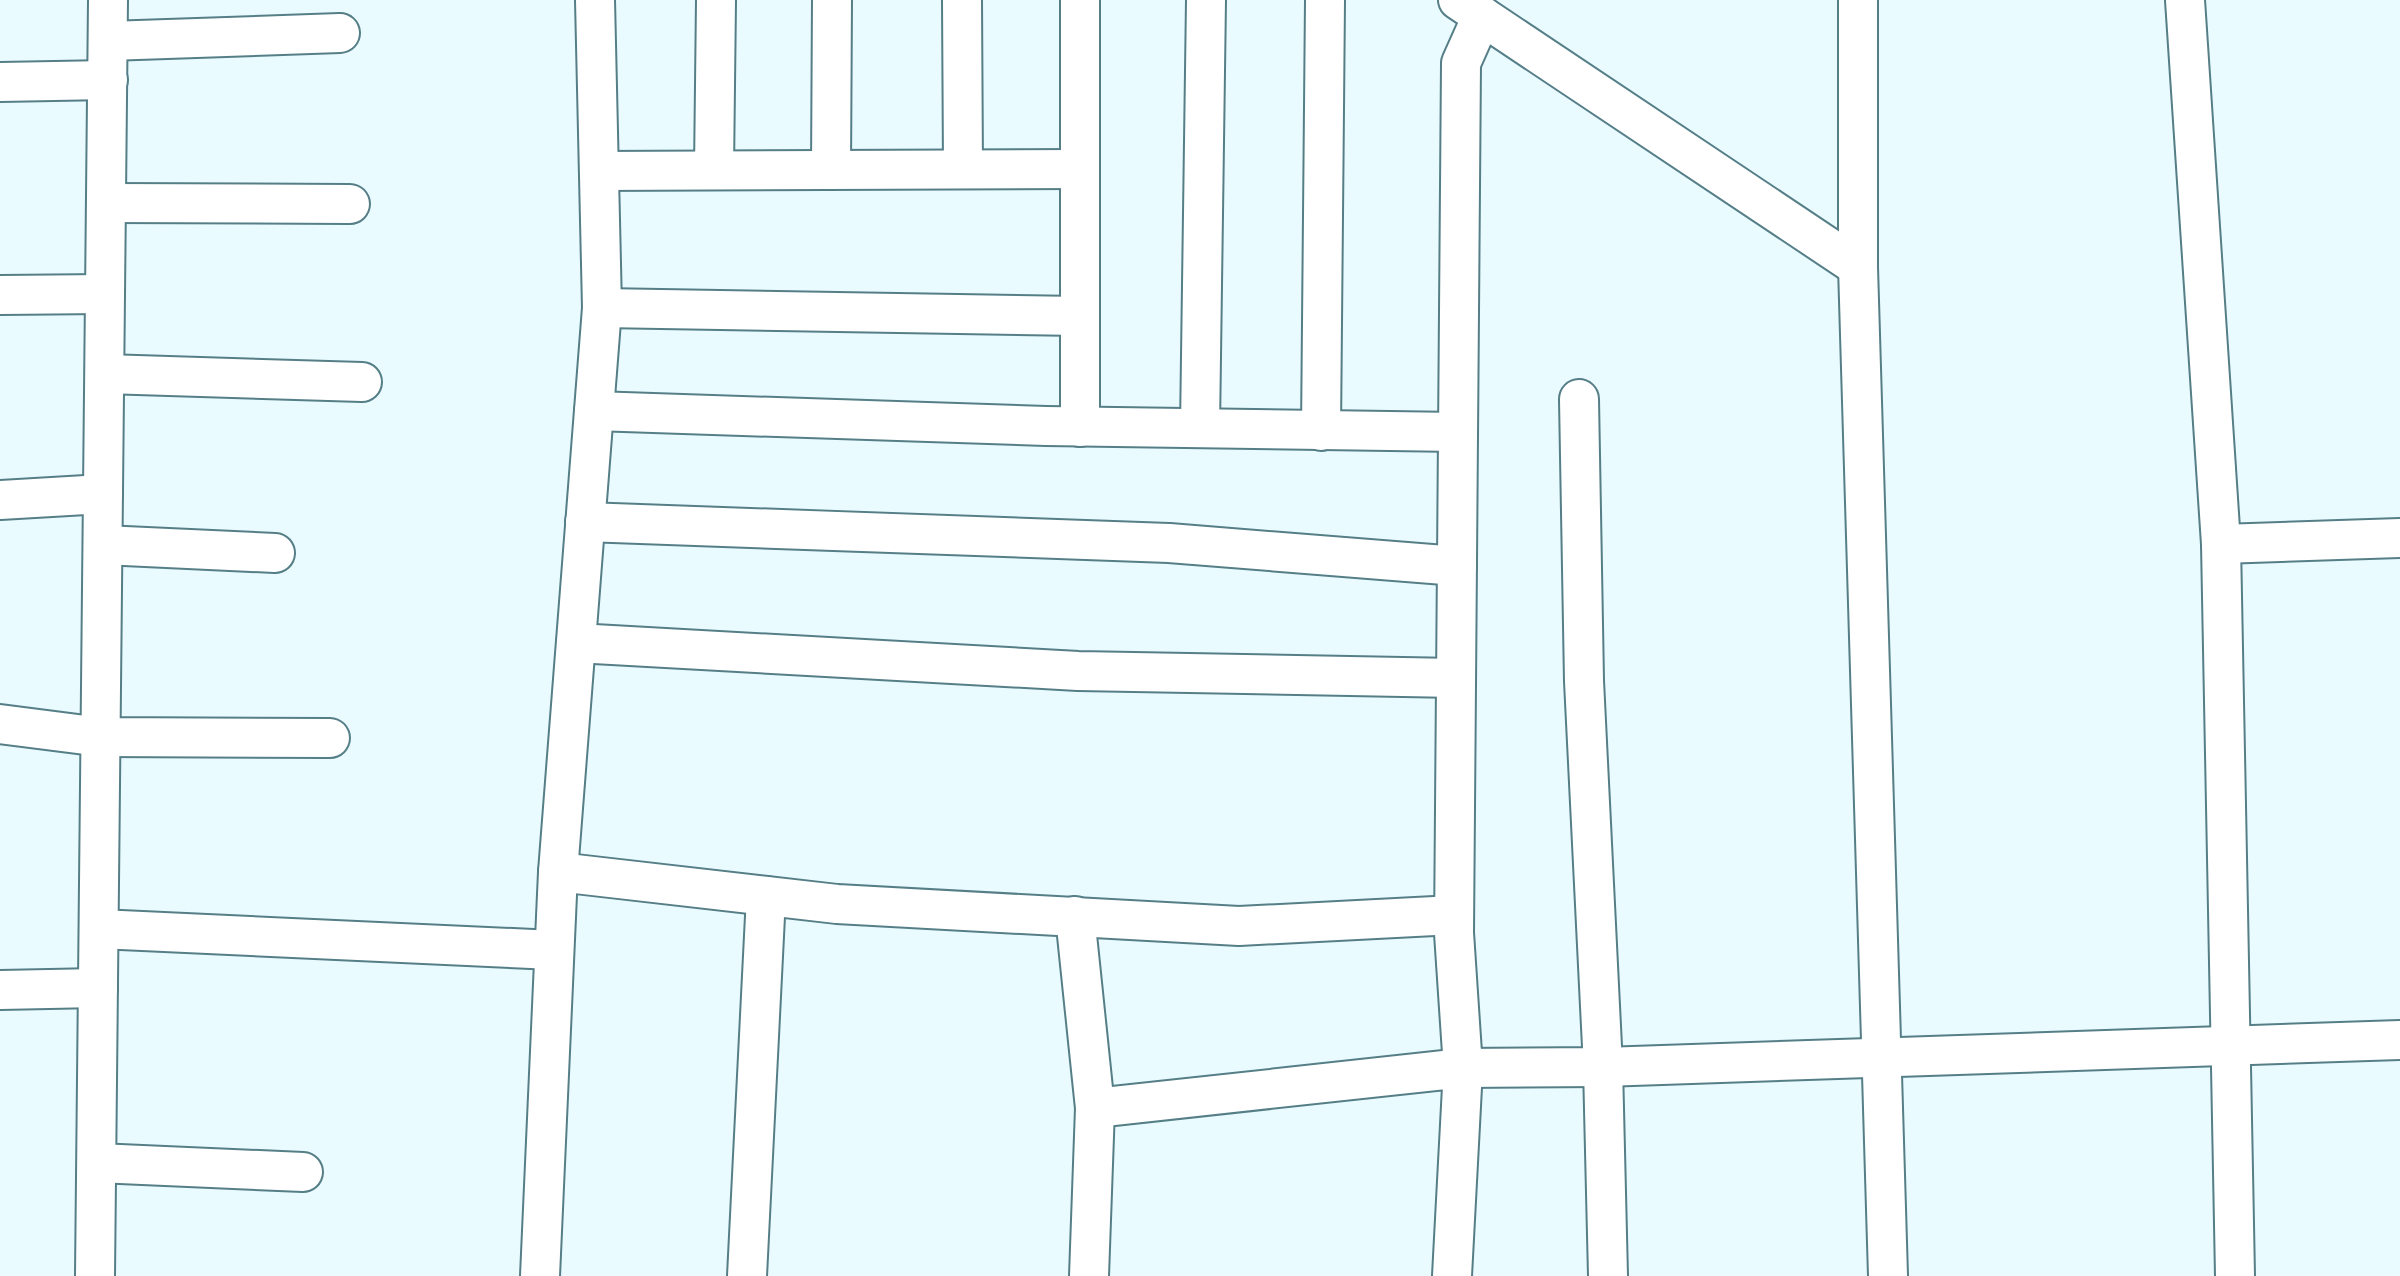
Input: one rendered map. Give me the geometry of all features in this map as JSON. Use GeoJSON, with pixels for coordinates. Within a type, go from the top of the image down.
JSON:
{"type":"FeatureCollection","features":[{"type":"Feature","properties":{"kind":"street"},"geometry":{"type":"LineString","coordinates":[[95,1276],[108,0]]}},
{"type":"Feature","properties":{"kind":"street"},"geometry":{"type":"LineString","coordinates":[[540,1276],[558,872],[602,308],[595,0]]}},
{"type":"Feature","properties":{"kind":"street"},"geometry":{"type":"LineString","coordinates":[[714,170],[716,0]]}},
{"type":"Feature","properties":{"kind":"street"},"geometry":{"type":"LineString","coordinates":[[831,169],[832,0]]}},
{"type":"Feature","properties":{"kind":"street"},"geometry":{"type":"LineString","coordinates":[[962,0],[963,168]]}},
{"type":"Feature","properties":{"kind":"street"},"geometry":{"type":"LineString","coordinates":[[1080,0],[1080,427]]}},
{"type":"Feature","properties":{"kind":"street"},"geometry":{"type":"LineString","coordinates":[[1200,428],[1206,0]]}},
{"type":"Feature","properties":{"kind":"street"},"geometry":{"type":"LineString","coordinates":[[1321,431],[1325,0]]}},
{"type":"Feature","properties":{"kind":"street"},"geometry":{"type":"LineString","coordinates":[[1858,0],[1858,267],[1888,1276]]}},
{"type":"Feature","properties":{"kind":"street"},"geometry":{"type":"LineString","coordinates":[[2185,0],[2221,544],[2235,1276]]}},
{"type":"Feature","properties":{"kind":"street"},"geometry":{"type":"LineString","coordinates":[[1452,1276],[1464,1068],[1454,915],[1461,63],[1470,8],[1858,267]]}},
{"type":"Feature","properties":{"kind":"street"},"geometry":{"type":"LineString","coordinates":[[108,41],[340,33]]}},
{"type":"Feature","properties":{"kind":"street"},"geometry":{"type":"LineString","coordinates":[[0,82],[108,80]]}},
{"type":"Feature","properties":{"kind":"street"},"geometry":{"type":"LineString","coordinates":[[599,171],[1080,169]]}},
{"type":"Feature","properties":{"kind":"street"},"geometry":{"type":"LineString","coordinates":[[107,202],[349,204]]}},
{"type":"Feature","properties":{"kind":"street"},"geometry":{"type":"LineString","coordinates":[[0,295],[105,294]]}},
{"type":"Feature","properties":{"kind":"street"},"geometry":{"type":"LineString","coordinates":[[602,308],[1080,316]]}},
{"type":"Feature","properties":{"kind":"street"},"geometry":{"type":"LineString","coordinates":[[105,374],[362,382]]}},
{"type":"Feature","properties":{"kind":"street"},"geometry":{"type":"LineString","coordinates":[[1580,399],[1584,681],[1603,1067],[1608,1276]]}},
{"type":"Feature","properties":{"kind":"street"},"geometry":{"type":"LineString","coordinates":[[594,411],[1080,427],[1458,432]]}},
{"type":"Feature","properties":{"kind":"street"},"geometry":{"type":"LineString","coordinates":[[0,500],[103,494]]}},
{"type":"Feature","properties":{"kind":"street"},"geometry":{"type":"LineString","coordinates":[[586,522],[1169,543],[1457,566]]}},
{"type":"Feature","properties":{"kind":"street"},"geometry":{"type":"LineString","coordinates":[[2221,544],[2400,538]]}},
{"type":"Feature","properties":{"kind":"street"},"geometry":{"type":"LineString","coordinates":[[103,545],[275,553]]}},
{"type":"Feature","properties":{"kind":"street"},"geometry":{"type":"LineString","coordinates":[[576,643],[1078,671],[1456,678]]}},
{"type":"Feature","properties":{"kind":"street"},"geometry":{"type":"LineString","coordinates":[[0,724],[101,737],[330,738]]}},
{"type":"Feature","properties":{"kind":"street"},"geometry":{"type":"LineString","coordinates":[[558,872],[836,904],[1239,926],[1454,915]]}},
{"type":"Feature","properties":{"kind":"street"},"geometry":{"type":"LineString","coordinates":[[747,1276],[766,896]]}},
{"type":"Feature","properties":{"kind":"street"},"geometry":{"type":"LineString","coordinates":[[1075,916],[1096,1108],[1089,1276]]}},
{"type":"Feature","properties":{"kind":"street"},"geometry":{"type":"LineString","coordinates":[[99,929],[554,950]]}},
{"type":"Feature","properties":{"kind":"street"},"geometry":{"type":"LineString","coordinates":[[0,990],[98,988]]}},
{"type":"Feature","properties":{"kind":"street"},"geometry":{"type":"LineString","coordinates":[[1096,1108],[1464,1068],[1603,1067],[2400,1040]]}},
{"type":"Feature","properties":{"kind":"street"},"geometry":{"type":"LineString","coordinates":[[97,1163],[303,1172]]}}]}
